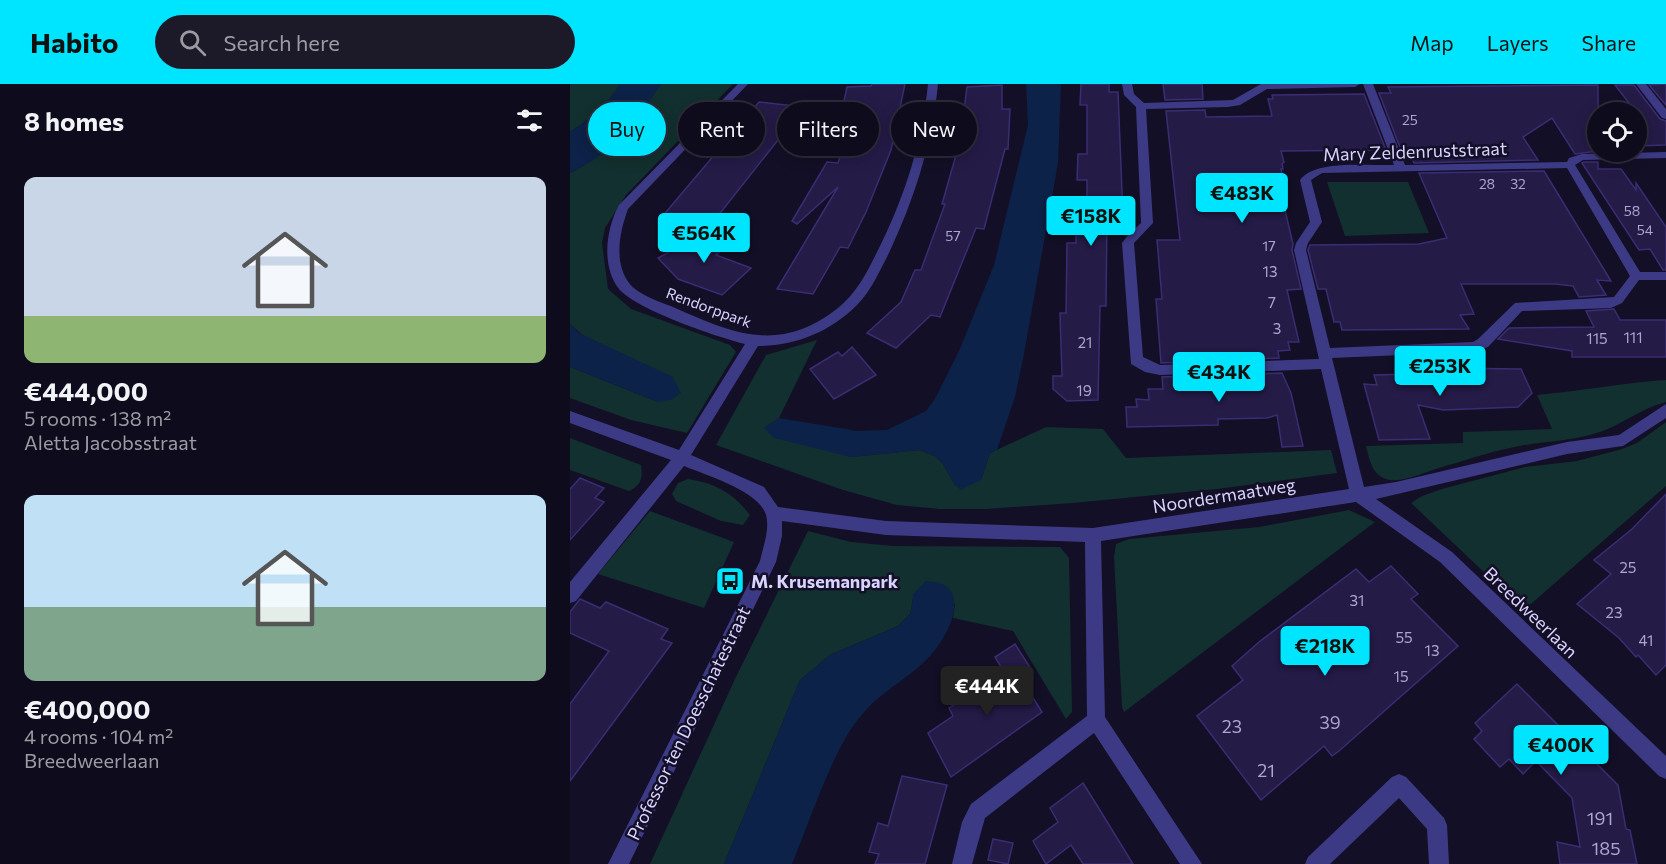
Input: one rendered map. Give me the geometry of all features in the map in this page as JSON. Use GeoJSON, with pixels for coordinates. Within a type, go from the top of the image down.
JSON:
{"type":"FeatureCollection","features":[{"type":"Feature","properties":{"kind":"street","name":"Rendorppark"},"geometry":{"type":"LineString","coordinates":[[743,84],[623,208],[615,226],[613,240],[615,264],[625,287],[659,307],[695,322],[754,341],[792,338],[810,331],[844,310],[860,294],[895,229],[917,172],[928,135],[933,84]]}},
{"type":"Feature","properties":{"kind":"street"},"geometry":{"type":"LineString","coordinates":[[1127,84],[1129,95],[1140,106],[1147,224],[1130,238],[1128,243],[1134,353],[1136,360],[1150,368],[1160,370],[1474,347],[1483,343],[1519,306],[1611,303],[1618,300],[1636,276]]}},
{"type":"Feature","properties":{"kind":"street"},"geometry":{"type":"LineString","coordinates":[[1140,106],[1236,103],[1265,86],[1355,84]]}},
{"type":"Feature","properties":{"kind":"street"},"geometry":{"type":"LineString","coordinates":[[1368,84],[1401,168]]}},
{"type":"Feature","properties":{"kind":"street"},"geometry":{"type":"LineString","coordinates":[[1641,84],[1666,116]]}},
{"type":"Feature","properties":{"kind":"street","name":"Mary Zeldenruststraat"},"geometry":{"type":"LineString","coordinates":[[1358,495],[1300,250],[1300,246],[1315,228],[1316,222],[1305,180],[1310,174],[1321,170],[1570,165],[1573,160],[1582,157],[1666,155]]}},
{"type":"Feature","properties":{"kind":"street"},"geometry":{"type":"LineString","coordinates":[[1570,165],[1636,276]]}},
{"type":"Feature","properties":{"kind":"street"},"geometry":{"type":"LineString","coordinates":[[1636,276],[1666,276]]}},
{"type":"Feature","properties":{"kind":"street","name":"Rendorppark"},"geometry":{"type":"LineString","coordinates":[[570,595],[682,458],[754,341]]}},
{"type":"Feature","properties":{"kind":"street","name":"Noordermaatweg"},"geometry":{"type":"LineString","coordinates":[[774,513],[886,528],[1093,535],[1396,489],[1567,448],[1623,440],[1666,410]]}},
{"type":"Feature","properties":{"kind":"street"},"geometry":{"type":"LineString","coordinates":[[570,417],[682,458],[759,492],[774,513]]}},
{"type":"Feature","properties":{"kind":"street","name":"Breedweerlaan"},"geometry":{"type":"LineString","coordinates":[[1358,495],[1446,558],[1666,770]]}},
{"type":"Feature","properties":{"kind":"street","name":"Professor ten Doesschatestraat"},"geometry":{"type":"LineString","coordinates":[[618,864],[768,562],[774,536],[774,513]]}},
{"type":"Feature","properties":{"kind":"street"},"geometry":{"type":"LineString","coordinates":[[1093,535],[1096,720],[1192,864]]}},
{"type":"Feature","properties":{"kind":"street"},"geometry":{"type":"LineString","coordinates":[[962,864],[972,822],[978,811],[1096,720]]}},
{"type":"Feature","properties":{"kind":"street"},"geometry":{"type":"LineString","coordinates":[[1315,864],[1399,784],[1437,825],[1439,864]]}},
{"type":"Feature","properties":{"kind":"green space"},"geometry":{"type":"Polygon","coordinates":[[[570,84],[620,84],[607,102],[588,102],[588,119],[570,132],[570,84]]]}},
{"type":"Feature","properties":{"kind":"green space"},"geometry":{"type":"Polygon","coordinates":[[[661,84],[733,84],[716,102],[678,102],[678,141],[666,154],[666,102],[648,102],[661,84]]]}},
{"type":"Feature","properties":{"kind":"green space"},"geometry":{"type":"Polygon","coordinates":[[[598,156],[664,156],[626,195],[605,228],[602,243],[608,289],[631,309],[730,345],[736,352],[687,433],[631,420],[570,398],[570,367],[658,402],[570,324],[570,173],[598,156]]]}},
{"type":"Feature","properties":{"kind":"green space"},"geometry":{"type":"Polygon","coordinates":[[[1327,182],[1408,182],[1429,233],[1345,236],[1327,182]]]}},
{"type":"Feature","properties":{"kind":"green space"},"geometry":{"type":"Polygon","coordinates":[[[817,340],[779,418],[764,428],[851,457],[920,450],[935,456],[943,464],[955,485],[981,480],[990,453],[1046,427],[1103,429],[1126,458],[1331,450],[1337,473],[1217,489],[1073,503],[986,509],[940,509],[897,505],[843,490],[716,445],[766,355],[817,340]]]}},
{"type":"Feature","properties":{"kind":"green space"},"geometry":{"type":"Polygon","coordinates":[[[1666,380],[1666,402],[1600,432],[1578,438],[1501,450],[1399,480],[1386,479],[1377,474],[1368,456],[1366,446],[1463,443],[1463,432],[1552,429],[1537,395],[1666,380]]]}},
{"type":"Feature","properties":{"kind":"green space"},"geometry":{"type":"Polygon","coordinates":[[[1666,422],[1666,486],[1524,610],[1411,503],[1422,496],[1442,489],[1525,467],[1577,461],[1622,449],[1637,443],[1666,422]]]}},
{"type":"Feature","properties":{"kind":"green space"},"geometry":{"type":"Polygon","coordinates":[[[570,438],[641,465],[642,474],[639,484],[629,491],[570,470],[570,438]]]}},
{"type":"Feature","properties":{"kind":"green space"},"geometry":{"type":"Polygon","coordinates":[[[688,479],[715,486],[730,495],[750,515],[743,525],[721,521],[676,501],[672,494],[678,483],[688,479]]]}},
{"type":"Feature","properties":{"kind":"green space"},"geometry":{"type":"Polygon","coordinates":[[[1349,510],[1375,522],[1124,712],[1114,557],[1116,544],[1129,539],[1259,527],[1349,510]]]}},
{"type":"Feature","properties":{"kind":"green space"},"geometry":{"type":"Polygon","coordinates":[[[650,511],[734,542],[704,608],[598,574],[650,511]]]}},
{"type":"Feature","properties":{"kind":"green space"},"geometry":{"type":"Polygon","coordinates":[[[808,531],[851,542],[893,546],[1060,547],[1069,558],[1072,712],[1066,719],[1013,631],[953,618],[955,604],[914,593],[910,614],[898,626],[830,655],[800,680],[724,864],[650,864],[735,679],[808,531]]]}},
{"type":"Feature","properties":{"kind":"water"},"geometry":{"type":"Polygon","coordinates":[[[620,84],[661,84],[648,102],[607,102],[620,84]]]}},
{"type":"Feature","properties":{"kind":"water"},"geometry":{"type":"Polygon","coordinates":[[[1026,84],[1061,84],[1058,163],[1015,397],[997,450],[990,453],[981,480],[961,490],[935,456],[920,450],[851,457],[774,438],[764,428],[779,418],[858,431],[887,430],[926,411],[936,397],[959,351],[994,265],[1028,125],[1026,84]]]}},
{"type":"Feature","properties":{"kind":"water"},"geometry":{"type":"Polygon","coordinates":[[[588,119],[588,156],[599,156],[570,173],[570,132],[588,119]]]}},
{"type":"Feature","properties":{"kind":"water"},"geometry":{"type":"Polygon","coordinates":[[[570,324],[579,333],[673,377],[681,393],[671,400],[658,402],[570,367],[570,324]]]}},
{"type":"Feature","properties":{"kind":"water"},"geometry":{"type":"Polygon","coordinates":[[[926,581],[942,584],[951,592],[954,611],[946,632],[935,651],[872,704],[851,729],[827,777],[792,864],[724,864],[800,680],[830,655],[898,626],[910,614],[914,593],[926,581]]]}},
{"type":"Feature","properties":{"kind":"building"},"geometry":{"type":"Polygon","coordinates":[[[872,84],[905,84],[901,102],[891,102],[891,150],[866,212],[848,248],[840,247],[813,294],[777,289],[838,187],[797,224],[792,221],[827,162],[838,163],[840,156],[879,156],[879,102],[844,102],[847,87],[871,86],[872,84]]]}},
{"type":"Feature","properties":{"kind":"building"},"geometry":{"type":"Polygon","coordinates":[[[1081,84],[1109,84],[1109,92],[1118,92],[1123,216],[1107,216],[1106,306],[1100,306],[1098,400],[1067,401],[1053,389],[1053,376],[1062,376],[1060,313],[1066,313],[1067,243],[1076,243],[1076,228],[1087,228],[1087,180],[1077,180],[1078,154],[1087,154],[1087,105],[1080,105],[1081,84]]]}},
{"type":"Feature","properties":{"kind":"building"},"geometry":{"type":"Polygon","coordinates":[[[1163,84],[1202,84],[1203,99],[1165,100],[1163,84]]]}},
{"type":"Feature","properties":{"kind":"building"},"geometry":{"type":"Polygon","coordinates":[[[1666,84],[1666,105],[1649,85],[1666,84]]]}},
{"type":"Feature","properties":{"kind":"building"},"geometry":{"type":"Polygon","coordinates":[[[1002,85],[1002,109],[1010,109],[1008,149],[1005,149],[984,229],[976,228],[940,317],[931,315],[896,348],[867,333],[901,302],[915,270],[921,270],[945,204],[942,204],[956,156],[977,156],[977,102],[965,102],[967,87],[1002,85]]]}},
{"type":"Feature","properties":{"kind":"building"},"geometry":{"type":"Polygon","coordinates":[[[1598,85],[1598,102],[1587,102],[1587,152],[1575,154],[1552,118],[1523,137],[1538,160],[1414,163],[1408,150],[1401,150],[1379,93],[1391,93],[1388,87],[1598,85]]]}},
{"type":"Feature","properties":{"kind":"building"},"geometry":{"type":"Polygon","coordinates":[[[1615,85],[1634,85],[1647,102],[1628,102],[1615,85]]]}},
{"type":"Feature","properties":{"kind":"building"},"geometry":{"type":"Polygon","coordinates":[[[1364,94],[1386,150],[1281,151],[1284,162],[1283,169],[1281,169],[1285,189],[1280,189],[1301,289],[1287,290],[1299,342],[1288,342],[1290,350],[1278,351],[1279,358],[1161,363],[1156,299],[1162,299],[1157,240],[1180,240],[1166,111],[1205,110],[1206,117],[1272,116],[1268,99],[1273,99],[1272,95],[1364,94]]]}},
{"type":"Feature","properties":{"kind":"building"},"geometry":{"type":"Polygon","coordinates":[[[1647,102],[1660,119],[1666,121],[1666,145],[1647,146],[1647,102]]]}},
{"type":"Feature","properties":{"kind":"building"},"geometry":{"type":"Polygon","coordinates":[[[765,103],[777,104],[777,141],[710,226],[661,218],[713,156],[765,156],[765,103]]]}},
{"type":"Feature","properties":{"kind":"building"},"geometry":{"type":"Polygon","coordinates":[[[1598,162],[1598,169],[1621,169],[1636,190],[1636,183],[1666,227],[1666,270],[1663,270],[1650,249],[1639,250],[1582,163],[1598,162]]]}},
{"type":"Feature","properties":{"kind":"building"},"geometry":{"type":"Polygon","coordinates":[[[1544,171],[1611,281],[1597,280],[1606,295],[1579,297],[1573,286],[1555,284],[1461,284],[1474,314],[1460,315],[1469,329],[1342,330],[1340,322],[1334,322],[1326,289],[1318,289],[1308,250],[1310,245],[1419,244],[1447,238],[1419,173],[1544,171]]]}},
{"type":"Feature","properties":{"kind":"building"},"geometry":{"type":"Polygon","coordinates":[[[701,235],[733,240],[716,255],[751,268],[722,295],[678,279],[658,258],[701,235]]]}},
{"type":"Feature","properties":{"kind":"building"},"geometry":{"type":"Polygon","coordinates":[[[1614,309],[1620,320],[1666,320],[1666,357],[1572,357],[1572,351],[1498,339],[1509,328],[1594,327],[1586,311],[1614,309]]]}},
{"type":"Feature","properties":{"kind":"building"},"geometry":{"type":"Polygon","coordinates":[[[852,347],[876,375],[834,399],[810,369],[838,352],[842,356],[852,347]]]}},
{"type":"Feature","properties":{"kind":"building"},"geometry":{"type":"Polygon","coordinates":[[[1447,368],[1521,369],[1532,393],[1518,407],[1443,410],[1418,405],[1430,439],[1379,440],[1364,384],[1377,385],[1374,375],[1449,373],[1447,368]]]}},
{"type":"Feature","properties":{"kind":"building"},"geometry":{"type":"Polygon","coordinates":[[[1282,373],[1291,393],[1303,446],[1282,447],[1277,415],[1267,418],[1218,419],[1218,425],[1127,427],[1126,407],[1137,407],[1136,399],[1149,400],[1148,389],[1163,389],[1162,377],[1282,373]]]}},
{"type":"Feature","properties":{"kind":"building"},"geometry":{"type":"Polygon","coordinates":[[[580,478],[604,488],[595,498],[604,502],[570,540],[570,489],[580,478]]]}},
{"type":"Feature","properties":{"kind":"building"},"geometry":{"type":"Polygon","coordinates":[[[1666,494],[1666,665],[1656,675],[1638,655],[1636,657],[1619,638],[1577,604],[1611,574],[1594,560],[1632,529],[1666,494]]]}},
{"type":"Feature","properties":{"kind":"building"},"geometry":{"type":"Polygon","coordinates":[[[1391,566],[1418,594],[1411,599],[1458,646],[1339,751],[1332,756],[1324,746],[1261,800],[1197,716],[1243,680],[1232,666],[1259,642],[1356,569],[1369,582],[1391,566]]]}},
{"type":"Feature","properties":{"kind":"building"},"geometry":{"type":"Polygon","coordinates":[[[580,599],[600,608],[606,602],[668,629],[661,639],[672,643],[570,781],[570,704],[609,651],[570,633],[570,612],[580,599]]]}},
{"type":"Feature","properties":{"kind":"building"},"geometry":{"type":"Polygon","coordinates":[[[1015,644],[1033,672],[1022,680],[1042,712],[951,777],[928,733],[953,716],[949,708],[973,692],[979,703],[1010,682],[995,657],[1015,644]]]}},
{"type":"Feature","properties":{"kind":"building"},"geometry":{"type":"Polygon","coordinates":[[[1517,684],[1618,785],[1626,829],[1630,830],[1637,864],[1560,864],[1557,842],[1580,847],[1572,798],[1536,761],[1523,774],[1509,759],[1500,767],[1474,739],[1482,731],[1475,723],[1517,684]]]}},
{"type":"Feature","properties":{"kind":"building"},"geometry":{"type":"Polygon","coordinates":[[[902,776],[947,785],[925,864],[875,864],[879,854],[869,852],[878,823],[888,826],[902,776]]]}},
{"type":"Feature","properties":{"kind":"building"},"geometry":{"type":"Polygon","coordinates":[[[1083,783],[1133,864],[1083,864],[1071,845],[1046,864],[1033,841],[1058,822],[1050,808],[1083,783]]]}},
{"type":"Feature","properties":{"kind":"building"},"geometry":{"type":"Polygon","coordinates":[[[993,839],[1013,843],[1008,864],[988,860],[993,839]]]}},
{"type":"Feature","properties":{"kind":"place","name":"M. Krusemanpark"},"geometry":{"type":"Point","coordinates":[730,581]}}]}
